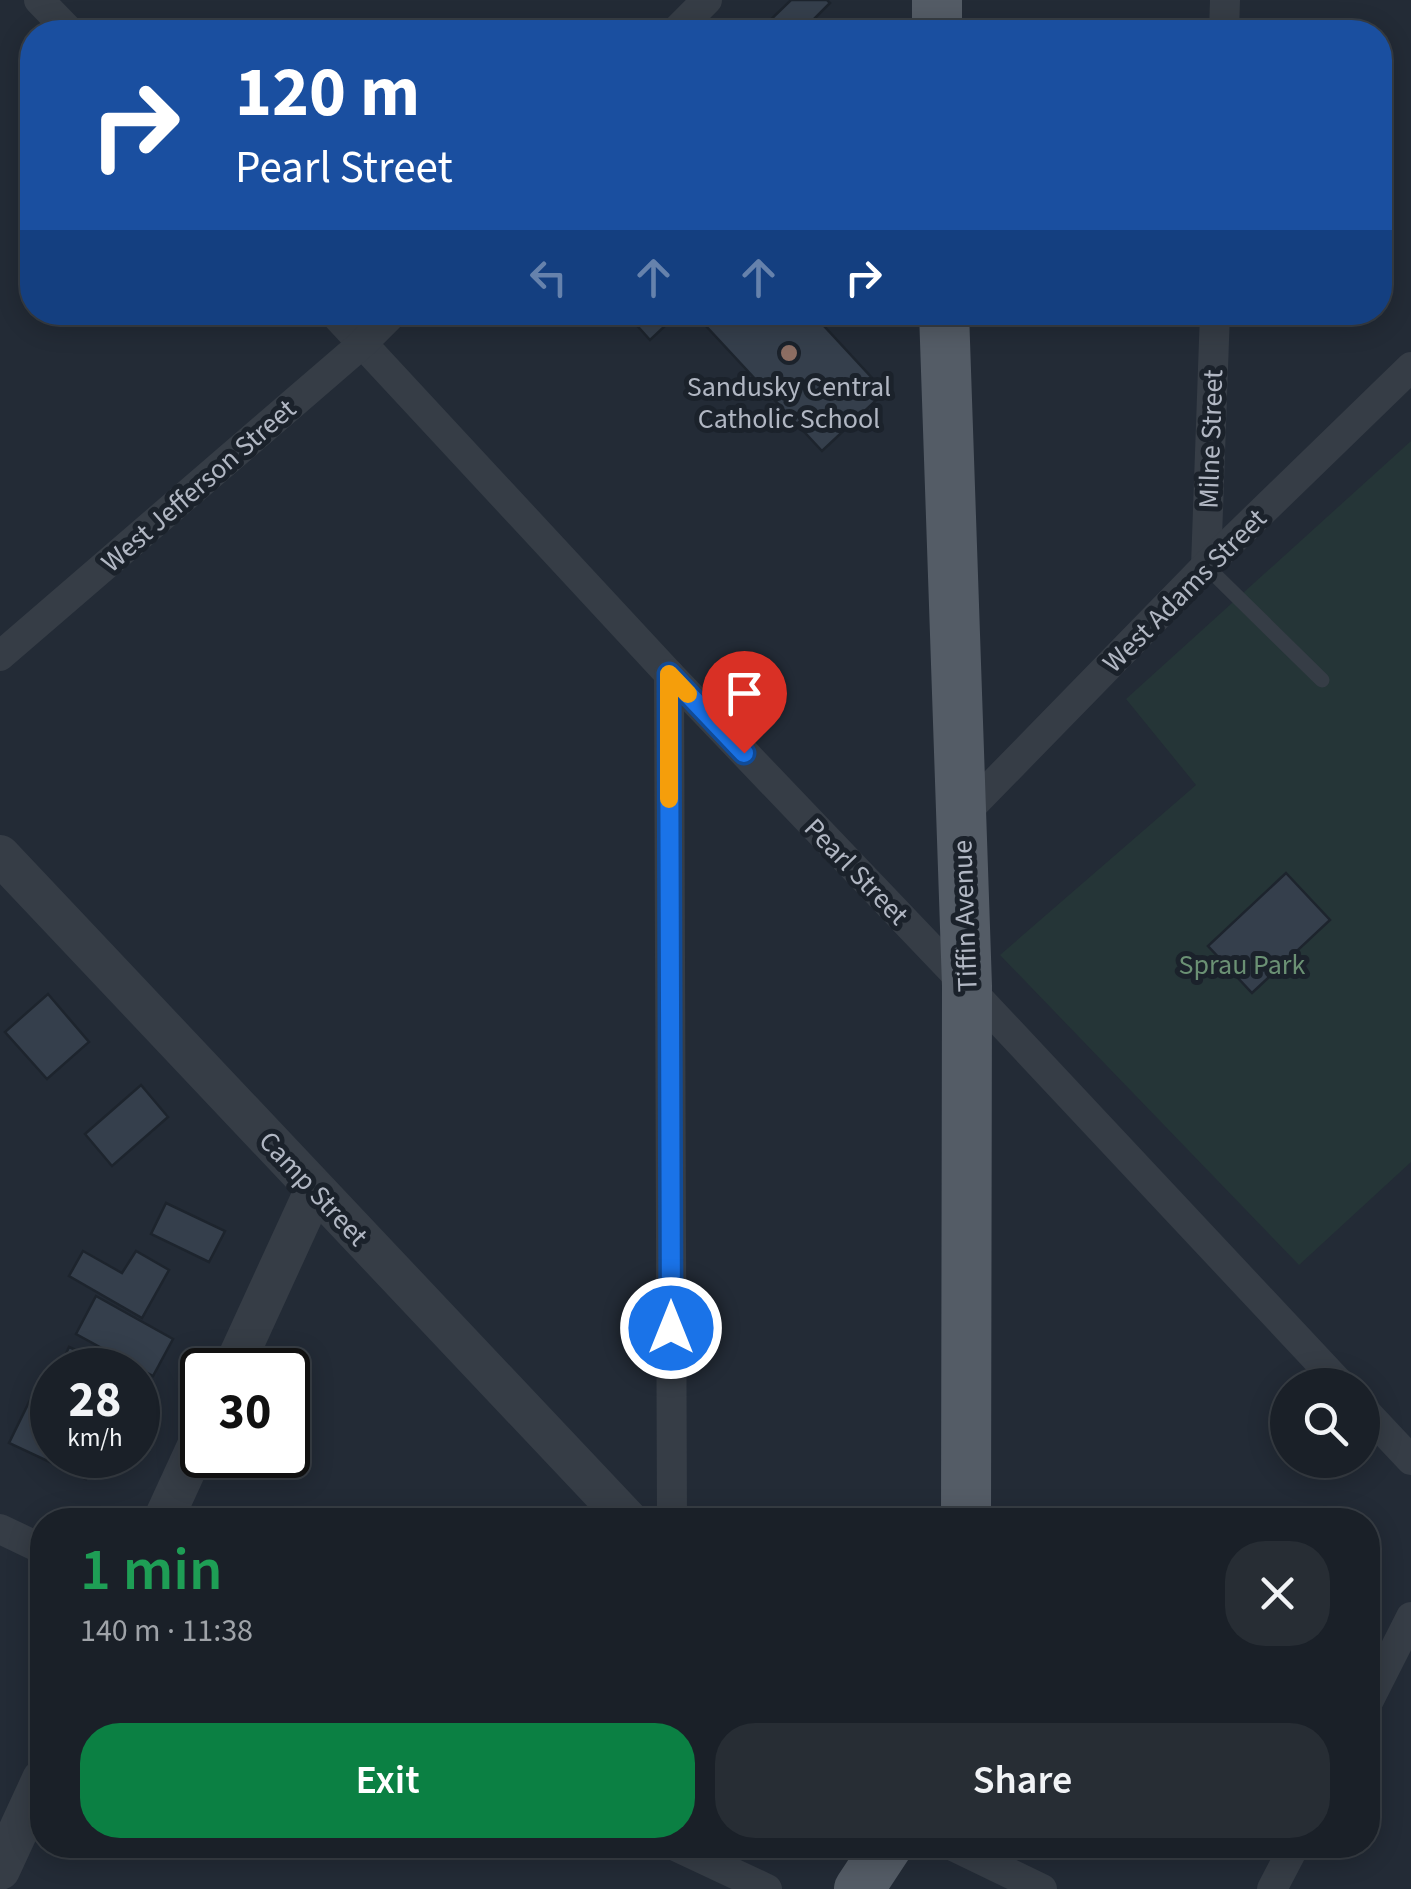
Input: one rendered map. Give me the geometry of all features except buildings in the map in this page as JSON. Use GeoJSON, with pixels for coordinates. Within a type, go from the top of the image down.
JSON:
{"type":"FeatureCollection","features":[{"type":"Feature","properties":{"kind":"main road","name":"Tiffin Avenue"},"geometry":{"type":"LineString","coordinates":[[944,325],[967,986],[966,1508]]}},
{"type":"Feature","properties":{"kind":"main road"},"geometry":{"type":"LineString","coordinates":[[860,1889],[880,1858]]}},
{"type":"Feature","properties":{"kind":"street"},"geometry":{"type":"LineString","coordinates":[[39,0],[58,20]]}},
{"type":"Feature","properties":{"kind":"street"},"geometry":{"type":"LineString","coordinates":[[687,20],[708,0]]}},
{"type":"Feature","properties":{"kind":"street"},"geometry":{"type":"LineString","coordinates":[[906,0],[925,20]]}},
{"type":"Feature","properties":{"kind":"street","name":"Pearl Street"},"geometry":{"type":"LineString","coordinates":[[345,325],[1325,1368]]}},
{"type":"Feature","properties":{"kind":"street","name":"West Jefferson Street"},"geometry":{"type":"LineString","coordinates":[[0,656],[381,325]]}},
{"type":"Feature","properties":{"kind":"street","name":"Milne Street"},"geometry":{"type":"LineString","coordinates":[[1206,566],[1214,325]]}},
{"type":"Feature","properties":{"kind":"street","name":"West Adams Street"},"geometry":{"type":"LineString","coordinates":[[961,816],[1206,566],[1411,367]]}},
{"type":"Feature","properties":{"kind":"street"},"geometry":{"type":"LineString","coordinates":[[669,674],[672,1508]]}},
{"type":"Feature","properties":{"kind":"street","name":"Camp Street"},"geometry":{"type":"LineString","coordinates":[[0,856],[617,1508]]}},
{"type":"Feature","properties":{"kind":"street"},"geometry":{"type":"LineString","coordinates":[[242,1348],[315,1189]]}},
{"type":"Feature","properties":{"kind":"street"},"geometry":{"type":"LineString","coordinates":[[1380,1427],[1411,1460]]}},
{"type":"Feature","properties":{"kind":"street"},"geometry":{"type":"LineString","coordinates":[[168,1508],[182,1478]]}},
{"type":"Feature","properties":{"kind":"street"},"geometry":{"type":"LineString","coordinates":[[0,1530],[30,1544]]}},
{"type":"Feature","properties":{"kind":"street"},"geometry":{"type":"LineString","coordinates":[[1380,1678],[1411,1617]]}},
{"type":"Feature","properties":{"kind":"street"},"geometry":{"type":"LineString","coordinates":[[0,1870],[30,1805]]}},
{"type":"Feature","properties":{"kind":"street"},"geometry":{"type":"LineString","coordinates":[[701,1858],[767,1889]]}},
{"type":"Feature","properties":{"kind":"street"},"geometry":{"type":"LineString","coordinates":[[979,1858],[1042,1889]]}},
{"type":"Feature","properties":{"kind":"street"},"geometry":{"type":"LineString","coordinates":[[1272,1889],[1288,1858]]}},
{"type":"Feature","properties":{"kind":"lane"},"geometry":{"type":"LineString","coordinates":[[1206,566],[1322,680]]}},
{"type":"Feature","properties":{"kind":"green space","name":"Sprau Park"},"geometry":{"type":"Polygon","coordinates":[[[1411,441],[1411,1162],[1299,1265],[1000,955],[1196,785],[1126,699],[1411,441]]]}},
{"type":"Feature","properties":{"kind":"slow traffic"},"geometry":{"type":"LineString","coordinates":[[669,799],[669,674],[688,694]]}},
{"type":"Feature","properties":{"kind":"place","name":"Sandusky Central Catholic School"},"geometry":{"type":"Point","coordinates":[789,353]}},
{"type":"Feature","properties":{"kind":"route"},"geometry":{"type":"LineString","coordinates":[[671,1328],[669,674],[744,753]]}}]}
